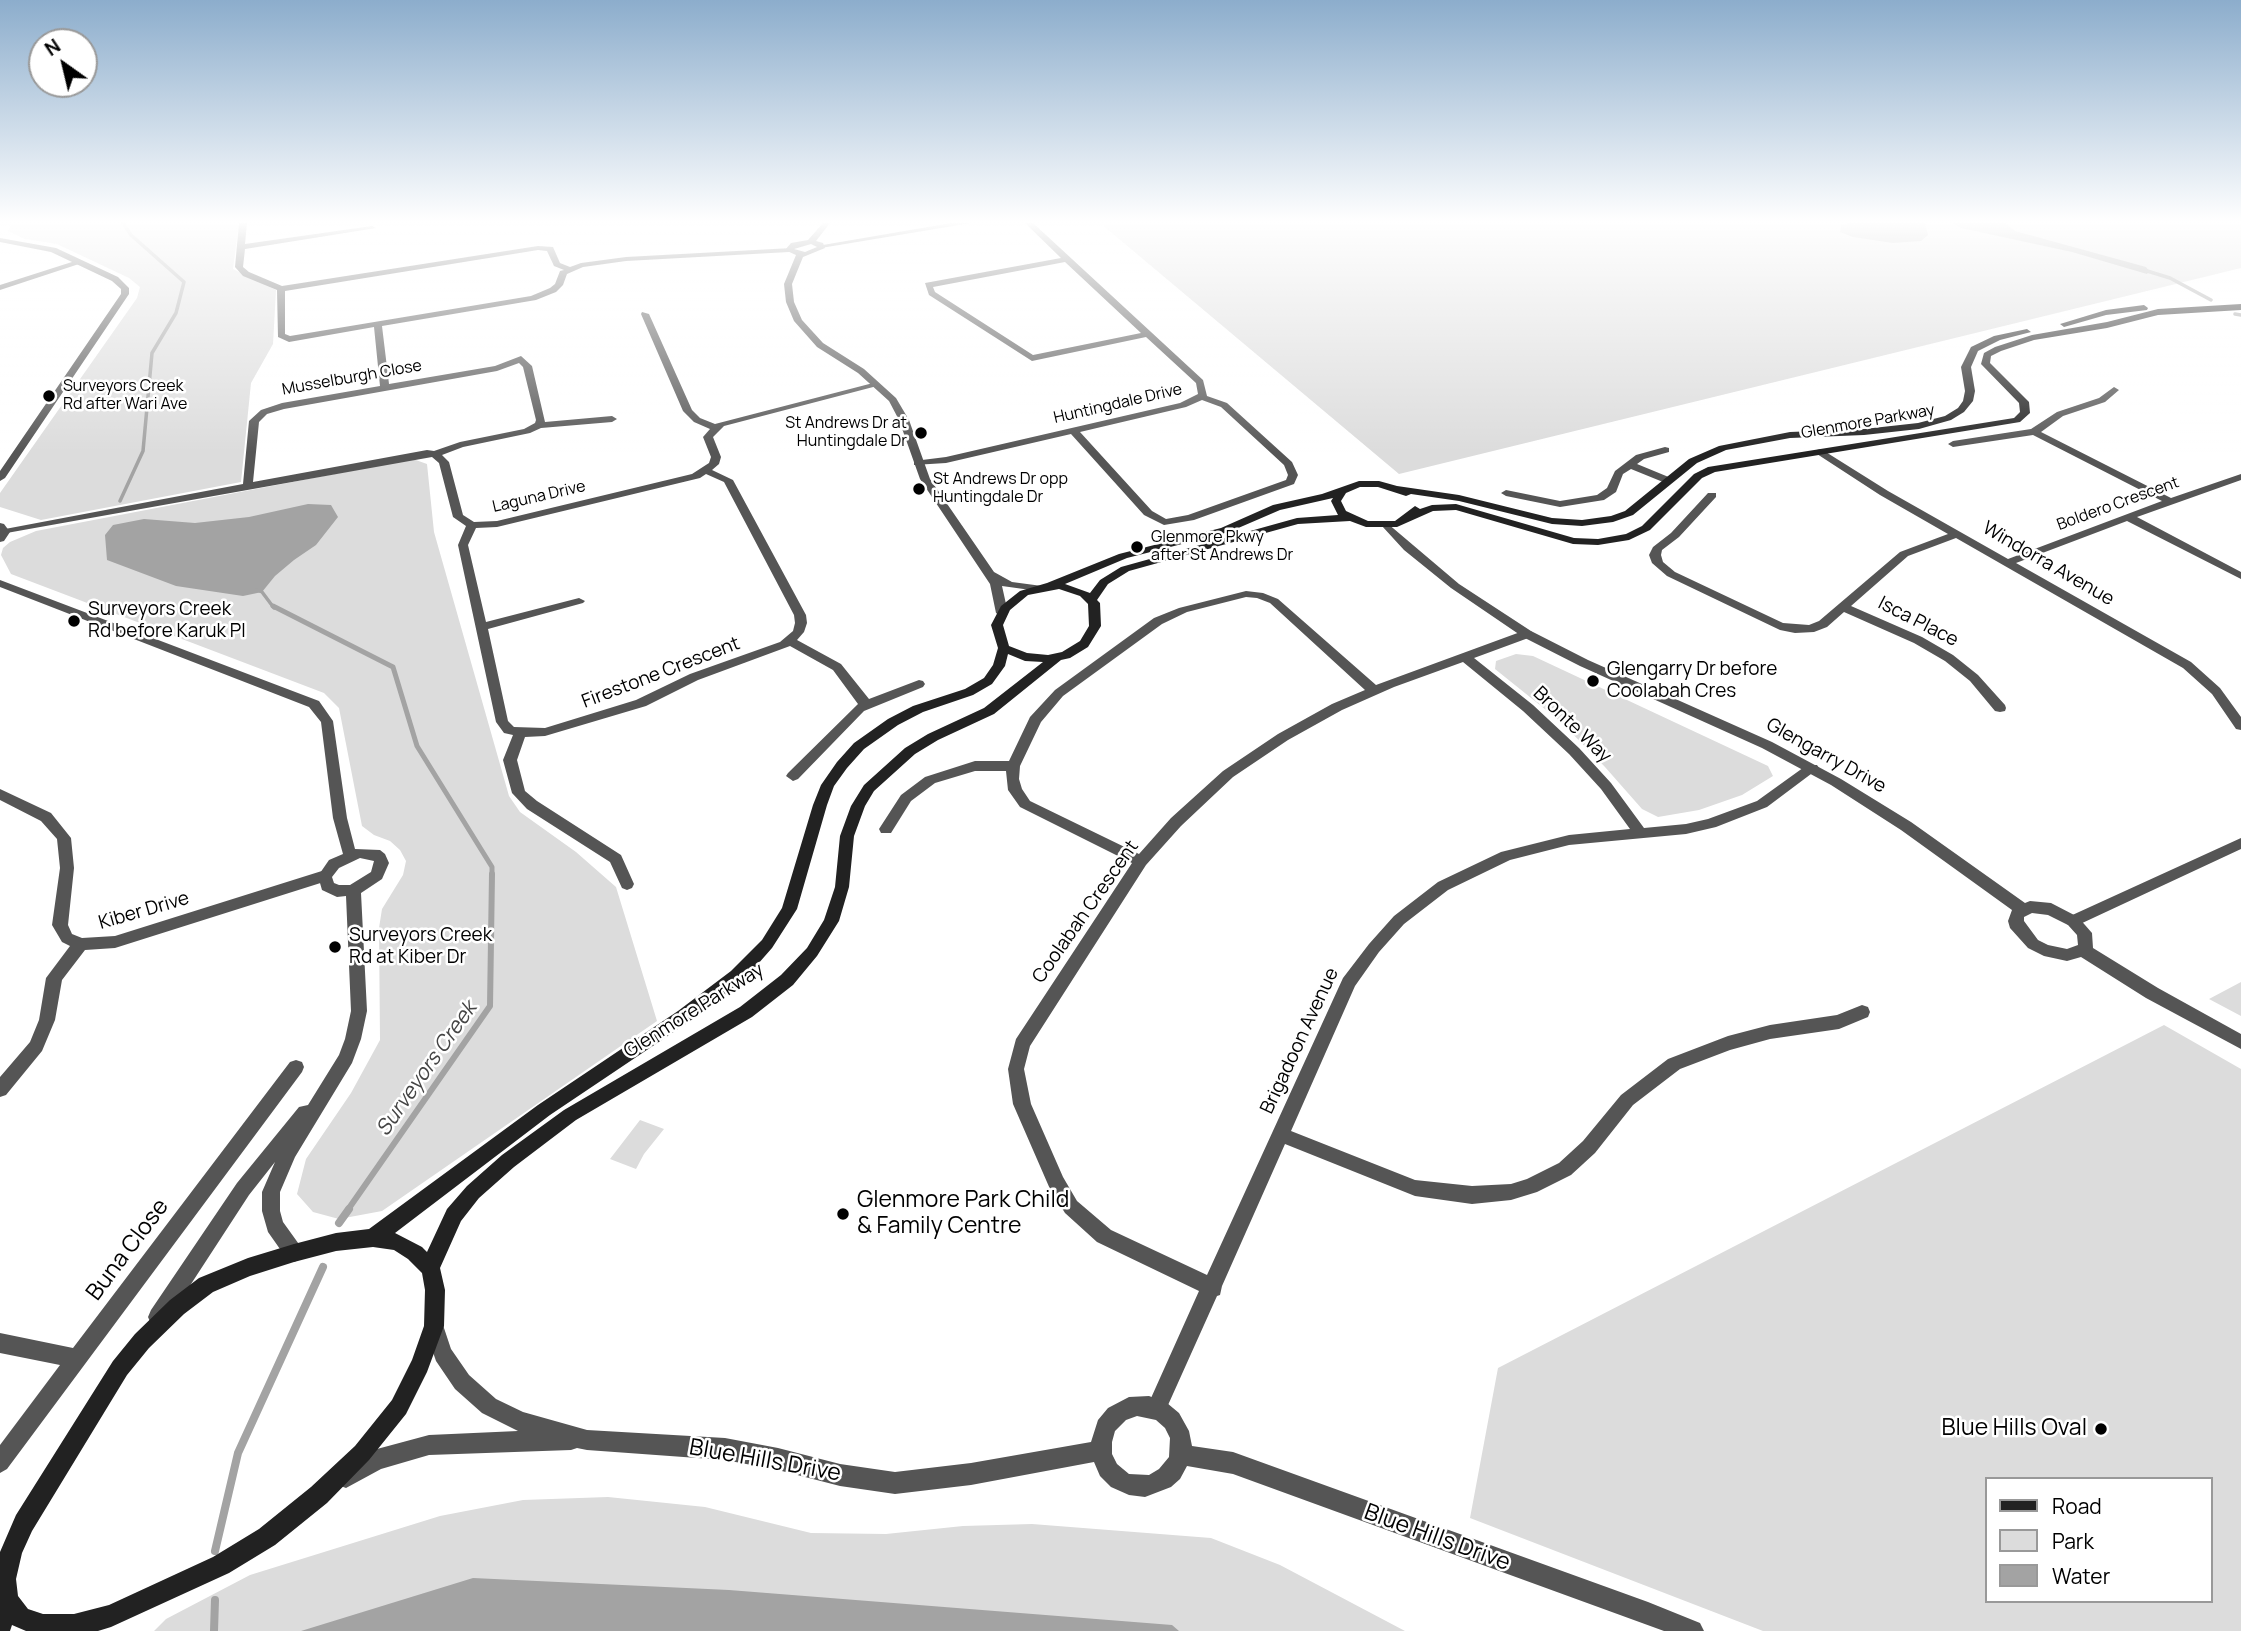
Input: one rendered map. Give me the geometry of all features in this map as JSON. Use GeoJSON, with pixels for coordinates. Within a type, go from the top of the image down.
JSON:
{"type":"FeatureCollection","features":[{"type":"Feature","properties":{"kind":"main road","name":"Glenmore Parkway"},"geometry":{"type":"LineString","coordinates":[[1341,492],[1369,483],[1459,498],[1552,521],[1604,521],[1629,513],[1693,461],[1723,448],[1790,435],[1884,430],[1939,421],[1961,410],[1969,396],[1966,367],[1968,357],[1974,349],[1989,340],[2123,310],[2238,304]]}},
{"type":"Feature","properties":{"kind":"main road","name":"Glenmore Parkway"},"geometry":{"type":"LineString","coordinates":[[1387,526],[1432,508],[1456,507],[1562,539],[1590,542],[1635,535],[1708,470],[1896,439],[2001,425],[2021,418],[2026,409],[2024,402],[1990,372],[1985,364],[1987,355],[1994,351],[2032,338],[2203,306]]}},
{"type":"Feature","properties":{"kind":"main road"},"geometry":{"type":"LineString","coordinates":[[1884,430],[1896,439]]}},
{"type":"Feature","properties":{"kind":"main road"},"geometry":{"type":"LineString","coordinates":[[1399,489],[1413,499],[1416,505],[1411,516]]}},
{"type":"Feature","properties":{"kind":"main road"},"geometry":{"type":"LineString","coordinates":[[1341,492],[1336,501],[1337,507],[1348,518]]}},
{"type":"Feature","properties":{"kind":"main road"},"geometry":{"type":"LineString","coordinates":[[1052,586],[1123,556],[1225,530],[1277,507],[1341,492]]}},
{"type":"Feature","properties":{"kind":"main road"},"geometry":{"type":"LineString","coordinates":[[1092,599],[1072,588],[1052,586],[1038,588],[1018,597],[1002,613],[997,632],[1004,648],[1025,657],[1056,658],[1077,649],[1090,637],[1096,620],[1092,599],[1104,582],[1125,569],[1205,549],[1297,521],[1348,518],[1366,524],[1387,526]]}},
{"type":"Feature","properties":{"kind":"main road","name":"Glenmore Parkway"},"geometry":{"type":"LineString","coordinates":[[373,1238],[544,1110],[693,1010],[737,976],[767,944],[789,909],[820,805],[828,785],[842,765],[859,746],[893,722],[918,709],[969,692],[988,681],[999,666],[1004,648]]}},
{"type":"Feature","properties":{"kind":"main road","name":"Glenmore Parkway"},"geometry":{"type":"LineString","coordinates":[[430,1268],[454,1215],[473,1192],[508,1161],[570,1115],[746,1012],[793,975],[812,952],[831,921],[842,887],[847,836],[869,788],[910,751],[933,737],[989,711],[1056,658]]}},
{"type":"Feature","properties":{"kind":"main road"},"geometry":{"type":"LineString","coordinates":[[0,1627],[7,1601],[5,1579],[11,1552],[24,1523],[120,1368],[142,1341],[177,1307],[206,1286],[248,1267],[336,1242],[373,1238],[397,1242],[430,1268],[435,1290],[434,1326],[420,1365],[399,1407],[362,1453],[319,1495],[267,1537],[221,1564],[103,1624],[43,1626],[20,1617],[7,1601]]}},
{"type":"Feature","properties":{"kind":"street"},"geometry":{"type":"LineString","coordinates":[[0,478],[122,299]]}},
{"type":"Feature","properties":{"kind":"street"},"geometry":{"type":"LineString","coordinates":[[281,299],[281,335],[284,339],[524,299]]}},
{"type":"Feature","properties":{"kind":"street"},"geometry":{"type":"LineString","coordinates":[[790,299],[798,321],[820,345],[861,370],[890,396],[900,410],[918,463],[933,492],[991,574],[999,592],[1002,613]]}},
{"type":"Feature","properties":{"kind":"street"},"geometry":{"type":"LineString","coordinates":[[941,299],[1032,358],[1147,334]]}},
{"type":"Feature","properties":{"kind":"street","name":"Huntingdale Drive"},"geometry":{"type":"LineString","coordinates":[[918,463],[1074,431],[1183,405],[1201,397],[1204,392],[1200,382],[1110,299]]}},
{"type":"Feature","properties":{"kind":"street"},"geometry":{"type":"LineString","coordinates":[[645,314],[688,411],[697,420],[716,428]]}},
{"type":"Feature","properties":{"kind":"street"},"geometry":{"type":"LineString","coordinates":[[378,325],[385,388]]}},
{"type":"Feature","properties":{"kind":"street","name":"Musselburgh Close"},"geometry":{"type":"LineString","coordinates":[[248,485],[254,421],[277,407],[497,368],[521,359],[527,366],[531,380],[541,420],[539,425]]}},
{"type":"Feature","properties":{"kind":"street"},"geometry":{"type":"LineString","coordinates":[[866,705],[836,667],[790,641],[801,627],[800,615],[728,480],[707,471],[715,461],[708,437],[716,428],[734,419],[874,384]]}},
{"type":"Feature","properties":{"kind":"street"},"geometry":{"type":"LineString","coordinates":[[1954,444],[2034,432],[2063,412],[2102,400],[2114,390]]}},
{"type":"Feature","properties":{"kind":"street"},"geometry":{"type":"LineString","coordinates":[[1074,431],[1148,513],[1164,522],[1191,518],[1290,482],[1293,475],[1288,464],[1224,405],[1201,397]]}},
{"type":"Feature","properties":{"kind":"street"},"geometry":{"type":"LineString","coordinates":[[2,533],[417,453],[435,454],[464,444],[527,431],[539,425],[612,419]]}},
{"type":"Feature","properties":{"kind":"street"},"geometry":{"type":"LineString","coordinates":[[2034,432],[2171,502]]}},
{"type":"Feature","properties":{"kind":"street"},"geometry":{"type":"LineString","coordinates":[[1506,493],[1555,504],[1588,501],[1608,494],[1615,487],[1619,473],[1644,455],[1665,450]]}},
{"type":"Feature","properties":{"kind":"street","name":"Windorra Avenue"},"geometry":{"type":"LineString","coordinates":[[1821,452],[1884,493],[2187,666],[2216,691],[2241,726]]}},
{"type":"Feature","properties":{"kind":"street","name":"Laguna Drive"},"geometry":{"type":"LineString","coordinates":[[435,454],[444,462],[455,512],[463,522],[472,525],[509,521],[688,478],[707,471]]}},
{"type":"Feature","properties":{"kind":"street"},"geometry":{"type":"LineString","coordinates":[[1630,465],[1667,480]]}},
{"type":"Feature","properties":{"kind":"street","name":"Boldero Crescent"},"geometry":{"type":"LineString","coordinates":[[2007,563],[2241,477]]}},
{"type":"Feature","properties":{"kind":"street"},"geometry":{"type":"LineString","coordinates":[[1712,495],[1656,551],[1656,561],[1662,568],[1787,628],[1803,630],[1816,627],[1844,607],[1904,554],[1956,534]]}},
{"type":"Feature","properties":{"kind":"street"},"geometry":{"type":"LineString","coordinates":[[2129,517],[2241,576]]}},
{"type":"Feature","properties":{"kind":"street"},"geometry":{"type":"LineString","coordinates":[[472,525],[463,545],[502,722],[509,730],[520,733],[510,760],[519,793],[532,805],[616,859],[627,884]]}},
{"type":"Feature","properties":{"kind":"street","name":"Glengarry Drive"},"geometry":{"type":"LineString","coordinates":[[1387,526],[1408,548],[1455,586],[1527,634],[1812,768],[1906,826],[2022,909]]}},
{"type":"Feature","properties":{"kind":"street"},"geometry":{"type":"LineString","coordinates":[[991,574],[1009,585],[1038,588]]}},
{"type":"Feature","properties":{"kind":"street"},"geometry":{"type":"LineString","coordinates":[[0,583],[314,704],[327,722],[340,818],[350,855]]}},
{"type":"Feature","properties":{"kind":"street"},"geometry":{"type":"LineString","coordinates":[[1142,861],[1025,804],[1013,786],[1013,766],[1040,712],[1059,693],[1158,621],[1183,610],[1239,594],[1259,595],[1274,601],[1373,690]]}},
{"type":"Feature","properties":{"kind":"street"},"geometry":{"type":"LineString","coordinates":[[482,627],[579,601]]}},
{"type":"Feature","properties":{"kind":"street","name":"Isca Place"},"geometry":{"type":"LineString","coordinates":[[1844,607],[1918,640],[1949,658],[1974,678],[2000,708]]}},
{"type":"Feature","properties":{"kind":"street","name":"Coolabah Crescent"},"geometry":{"type":"LineString","coordinates":[[1213,1288],[1104,1236],[1080,1217],[1056,1183],[1019,1091],[1017,1057],[1027,1033],[1142,861],[1176,821],[1228,774],[1301,725],[1373,690],[1527,634]]}},
{"type":"Feature","properties":{"kind":"street","name":"Firestone Crescent"},"geometry":{"type":"LineString","coordinates":[[520,733],[545,732],[621,710],[694,677],[790,641]]}},
{"type":"Feature","properties":{"kind":"street","name":"Bronte Way"},"geometry":{"type":"LineString","coordinates":[[1465,657],[1528,708],[1574,751],[1606,786],[1640,832]]}},
{"type":"Feature","properties":{"kind":"street"},"geometry":{"type":"LineString","coordinates":[[793,776],[851,715],[866,705],[919,684]]}},
{"type":"Feature","properties":{"kind":"street"},"geometry":{"type":"LineString","coordinates":[[886,829],[898,807],[930,780],[975,766],[1013,766]]}},
{"type":"Feature","properties":{"kind":"street","name":"Brigadoon Avenue"},"geometry":{"type":"LineString","coordinates":[[1157,1408],[1349,983],[1386,933],[1414,907],[1474,870],[1524,851],[1589,836],[1686,829],[1738,815],[1783,791],[1812,768]]}},
{"type":"Feature","properties":{"kind":"street","name":"Kiber Drive"},"geometry":{"type":"LineString","coordinates":[[0,794],[46,817],[64,838],[67,868],[60,925],[67,938],[81,944],[116,942],[325,876]]}},
{"type":"Feature","properties":{"kind":"street"},"geometry":{"type":"LineString","coordinates":[[2073,921],[2241,843]]}},
{"type":"Feature","properties":{"kind":"street"},"geometry":{"type":"LineString","coordinates":[[375,854],[382,863],[371,881],[354,890],[331,890],[327,886],[325,876],[334,864],[350,855],[375,854]]}},
{"type":"Feature","properties":{"kind":"street"},"geometry":{"type":"LineString","coordinates":[[294,1252],[275,1226],[271,1192],[289,1152],[336,1075],[353,1039],[359,1011],[354,890]]}},
{"type":"Feature","properties":{"kind":"street"},"geometry":{"type":"LineString","coordinates":[[2022,909],[2051,909],[2073,921],[2084,933],[2086,946],[2083,950],[2067,955],[2056,954],[2034,944],[2018,928],[2016,921],[2022,909]]}},
{"type":"Feature","properties":{"kind":"street"},"geometry":{"type":"LineString","coordinates":[[0,1090],[36,1046],[47,1020],[54,978],[81,944]]}},
{"type":"Feature","properties":{"kind":"street"},"geometry":{"type":"LineString","coordinates":[[2083,950],[2152,993],[2241,1042]]}},
{"type":"Feature","properties":{"kind":"street"},"geometry":{"type":"LineString","coordinates":[[1279,1134],[1415,1188],[1472,1195],[1511,1192],[1531,1186],[1565,1169],[1589,1147],[1628,1100],[1674,1064],[1710,1048],[1839,1021],[1862,1012]]}},
{"type":"Feature","properties":{"kind":"street","name":"Buna Close"},"geometry":{"type":"LineString","coordinates":[[0,1462],[296,1067]]}},
{"type":"Feature","properties":{"kind":"street"},"geometry":{"type":"LineString","coordinates":[[142,1341],[243,1189],[336,1075]]}},
{"type":"Feature","properties":{"kind":"street","name":"Blue Hills Drive"},"geometry":{"type":"LineString","coordinates":[[434,1326],[443,1354],[462,1382],[489,1406],[520,1422],[587,1440],[725,1449],[840,1475],[895,1483],[968,1474],[1102,1450]]}},
{"type":"Feature","properties":{"kind":"street"},"geometry":{"type":"LineString","coordinates":[[0,1343],[78,1359]]}},
{"type":"Feature","properties":{"kind":"street"},"geometry":{"type":"LineString","coordinates":[[1137,1404],[1157,1408],[1168,1415],[1179,1440],[1179,1454],[1167,1477],[1157,1484],[1133,1487],[1112,1474],[1102,1450],[1105,1428],[1118,1411],[1137,1404]]}},
{"type":"Feature","properties":{"kind":"street"},"geometry":{"type":"LineString","coordinates":[[319,1495],[377,1460],[429,1445],[587,1440]]}},
{"type":"Feature","properties":{"kind":"street","name":"Blue Hills Drive"},"geometry":{"type":"LineString","coordinates":[[1179,1454],[1233,1463],[1692,1631]]}},
{"type":"Feature","properties":{"kind":"green space"},"geometry":{"type":"Polygon","coordinates":[[[136,299],[275,299],[273,344],[251,383],[241,482],[41,520],[0,507],[0,493],[136,299]]]}},
{"type":"Feature","properties":{"kind":"green space"},"geometry":{"type":"Polygon","coordinates":[[[1191,299],[2114,299],[1399,474],[1191,299]]]}},
{"type":"Feature","properties":{"kind":"green space"},"geometry":{"type":"Polygon","coordinates":[[[413,459],[427,464],[434,532],[509,796],[520,812],[576,852],[616,887],[657,1021],[382,1211],[339,1219],[313,1212],[297,1194],[306,1159],[351,1093],[380,1040],[379,928],[382,909],[403,875],[406,861],[400,850],[390,841],[374,835],[362,826],[339,708],[324,693],[11,574],[1,555],[3,548],[10,542],[36,531],[413,459]]]}},
{"type":"Feature","properties":{"kind":"green space"},"geometry":{"type":"Polygon","coordinates":[[[1516,654],[1533,656],[1768,766],[1773,776],[1742,795],[1699,810],[1658,817],[1642,809],[1561,722],[1495,669],[1496,661],[1516,654]]]}},
{"type":"Feature","properties":{"kind":"green space"},"geometry":{"type":"Polygon","coordinates":[[[2241,982],[2241,1016],[2209,999],[2241,982]]]}},
{"type":"Feature","properties":{"kind":"green space"},"geometry":{"type":"Polygon","coordinates":[[[2164,1025],[2241,1069],[2241,1631],[1763,1631],[1470,1518],[1498,1368],[2164,1025]]]}},
{"type":"Feature","properties":{"kind":"green space"},"geometry":{"type":"Polygon","coordinates":[[[640,1120],[664,1129],[636,1169],[610,1159],[640,1120]]]}},
{"type":"Feature","properties":{"kind":"green space"},"geometry":{"type":"Polygon","coordinates":[[[608,1497],[705,1507],[811,1533],[886,1534],[963,1526],[1032,1524],[1211,1538],[1280,1565],[1405,1631],[154,1631],[166,1619],[250,1575],[440,1516],[523,1500],[608,1497]]]}},
{"type":"Feature","properties":{"kind":"water"},"geometry":{"type":"Polygon","coordinates":[[[308,504],[331,505],[338,517],[316,545],[275,576],[262,592],[243,596],[176,586],[107,560],[105,535],[113,525],[144,519],[195,523],[249,517],[308,504]]]}},
{"type":"Feature","properties":{"kind":"water"},"geometry":{"type":"Polygon","coordinates":[[[473,1578],[729,1590],[1172,1625],[1179,1631],[301,1631],[473,1578]]]}},
{"type":"Feature","properties":{"kind":"waterway","name":"Surveyors Creek"},"geometry":{"type":"LineString","coordinates":[[120,501],[143,451],[152,353],[176,313],[180,299]]}},
{"type":"Feature","properties":{"kind":"waterway"},"geometry":{"type":"LineString","coordinates":[[2235,314],[2241,315]]}},
{"type":"Feature","properties":{"kind":"waterway","name":"Surveyors Creek"},"geometry":{"type":"LineString","coordinates":[[257,590],[262,592],[274,608]]}},
{"type":"Feature","properties":{"kind":"waterway","name":"Surveyors Creek"},"geometry":{"type":"LineString","coordinates":[[273,606],[393,667],[417,746],[492,867],[492,874]]}},
{"type":"Feature","properties":{"kind":"waterway","name":"Surveyors Creek"},"geometry":{"type":"LineString","coordinates":[[347,1211],[490,1006],[492,874]]}},
{"type":"Feature","properties":{"kind":"waterway","name":"Surveyors Creek"},"geometry":{"type":"LineString","coordinates":[[339,1223],[349,1209]]}},
{"type":"Feature","properties":{"kind":"waterway","name":"Surveyors Creek"},"geometry":{"type":"LineString","coordinates":[[215,1551],[238,1453],[323,1267]]}},
{"type":"Feature","properties":{"kind":"waterway","name":"Surveyors Creek"},"geometry":{"type":"LineString","coordinates":[[214,1631],[215,1600]]}},
{"type":"Feature","properties":{"kind":"place","name":"Surveyors Creek Rd after Wari Ave"},"geometry":{"type":"Point","coordinates":[49,396]}},
{"type":"Feature","properties":{"kind":"place","name":"St Andrews Dr at Huntingdale Dr"},"geometry":{"type":"Point","coordinates":[921,433]}},
{"type":"Feature","properties":{"kind":"place","name":"St Andrews Dr opp Huntingdale Dr"},"geometry":{"type":"Point","coordinates":[919,489]}},
{"type":"Feature","properties":{"kind":"place","name":"Glenmore Pkwy after St Andrews Dr"},"geometry":{"type":"Point","coordinates":[1137,547]}},
{"type":"Feature","properties":{"kind":"place","name":"Surveyors Creek Rd before Karuk Pl"},"geometry":{"type":"Point","coordinates":[74,621]}},
{"type":"Feature","properties":{"kind":"place","name":"Glengarry Dr before Coolabah Cres"},"geometry":{"type":"Point","coordinates":[1593,681]}},
{"type":"Feature","properties":{"kind":"place","name":"Surveyors Creek Rd at Kiber Dr"},"geometry":{"type":"Point","coordinates":[335,947]}},
{"type":"Feature","properties":{"kind":"place","name":"Glenmore Park Child & Family Centre"},"geometry":{"type":"Point","coordinates":[843,1214]}},
{"type":"Feature","properties":{"kind":"place","name":"Blue Hills Oval"},"geometry":{"type":"Point","coordinates":[2101,1429]}}]}
